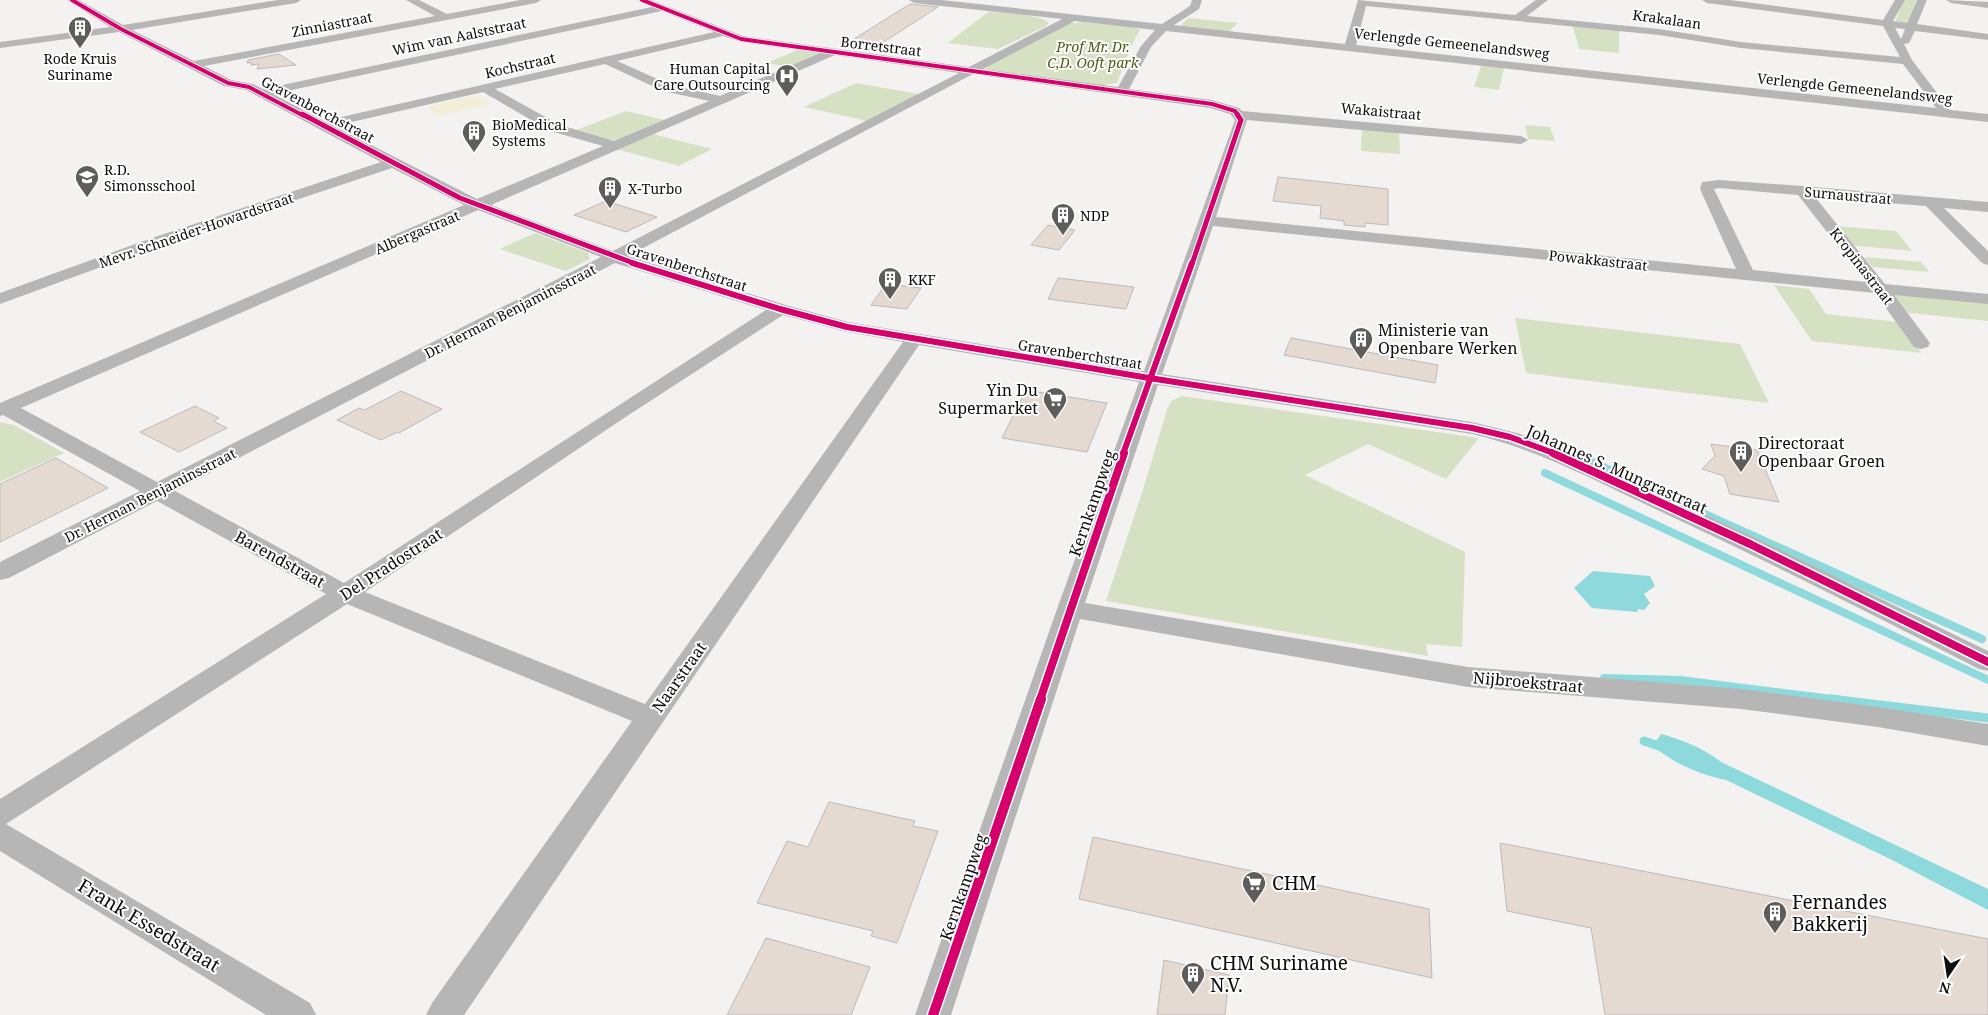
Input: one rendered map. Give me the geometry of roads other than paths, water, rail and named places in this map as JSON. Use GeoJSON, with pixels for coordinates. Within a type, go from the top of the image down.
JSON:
{"type":"FeatureCollection","features":[{"type":"Feature","properties":{"kind":"street","name":"Gravenberchstraat"},"geometry":{"type":"LineString","coordinates":[[72,0],[121,29],[193,65],[228,82],[255,90],[323,124],[392,163],[460,198],[614,257],[780,309],[847,327],[1149,378]]}},
{"type":"Feature","properties":{"kind":"street"},"geometry":{"type":"LineString","coordinates":[[0,44],[142,26],[296,0]]}},
{"type":"Feature","properties":{"kind":"street"},"geometry":{"type":"LineString","coordinates":[[410,0],[445,17]]}},
{"type":"Feature","properties":{"kind":"street","name":"Zinniastraat"},"geometry":{"type":"LineString","coordinates":[[193,65],[536,0]]}},
{"type":"Feature","properties":{"kind":"street","name":"Borretstraat"},"geometry":{"type":"LineString","coordinates":[[642,0],[742,39],[1122,91]]}},
{"type":"Feature","properties":{"kind":"street","name":"Verlengde Gemeenelandsweg"},"geometry":{"type":"LineString","coordinates":[[914,0],[1988,118]]}},
{"type":"Feature","properties":{"kind":"street"},"geometry":{"type":"LineString","coordinates":[[1197,0],[1195,7],[1157,34],[1144,50],[1140,61],[1122,91],[1212,104],[1235,111],[1238,115]]}},
{"type":"Feature","properties":{"kind":"street"},"geometry":{"type":"LineString","coordinates":[[1517,18],[1539,0]]}},
{"type":"Feature","properties":{"kind":"street"},"geometry":{"type":"LineString","coordinates":[[1707,0],[1988,37]]}},
{"type":"Feature","properties":{"kind":"street"},"geometry":{"type":"LineString","coordinates":[[1887,23],[1900,0]]}},
{"type":"Feature","properties":{"kind":"street"},"geometry":{"type":"LineString","coordinates":[[1905,56],[1906,40],[1922,0]]}},
{"type":"Feature","properties":{"kind":"street"},"geometry":{"type":"LineString","coordinates":[[1952,0],[1988,5]]}},
{"type":"Feature","properties":{"kind":"street"},"geometry":{"type":"LineString","coordinates":[[1350,47],[1362,2]]}},
{"type":"Feature","properties":{"kind":"street","name":"Krakalaan"},"geometry":{"type":"LineString","coordinates":[[1362,2],[1659,32],[1741,45],[1905,56]]}},
{"type":"Feature","properties":{"kind":"street","name":"Wim van Aalststraat"},"geometry":{"type":"LineString","coordinates":[[255,90],[664,8]]}},
{"type":"Feature","properties":{"kind":"street","name":"Gravenberchstraat"},"geometry":{"type":"LineString","coordinates":[[126,18],[246,79],[255,90]]}},
{"type":"Feature","properties":{"kind":"street","name":"Dr. Herman Benjaminsstraat"},"geometry":{"type":"LineString","coordinates":[[0,572],[614,257],[1072,18]]}},
{"type":"Feature","properties":{"kind":"street"},"geometry":{"type":"LineString","coordinates":[[1887,23],[1894,39],[1905,56],[1946,113]]}},
{"type":"Feature","properties":{"kind":"street","name":"Kochstraat"},"geometry":{"type":"LineString","coordinates":[[323,124],[608,61],[723,33]]}},
{"type":"Feature","properties":{"kind":"street","name":"Albergastraat"},"geometry":{"type":"LineString","coordinates":[[3,409],[480,206],[834,52]]}},
{"type":"Feature","properties":{"kind":"street"},"geometry":{"type":"LineString","coordinates":[[608,61],[667,88],[721,100]]}},
{"type":"Feature","properties":{"kind":"street"},"geometry":{"type":"LineString","coordinates":[[485,88],[555,128],[616,146]]}},
{"type":"Feature","properties":{"kind":"street","name":"Wakaistraat"},"geometry":{"type":"LineString","coordinates":[[1238,115],[1521,140]]}},
{"type":"Feature","properties":{"kind":"street","name":"Kernkampweg"},"geometry":{"type":"LineString","coordinates":[[933,1015],[968,918],[1149,378],[1208,221],[1241,120],[1238,115]]}},
{"type":"Feature","properties":{"kind":"street","name":"Mevr. Schneider-Howardstraat"},"geometry":{"type":"LineString","coordinates":[[0,298],[158,241],[392,163]]}},
{"type":"Feature","properties":{"kind":"street","name":"Surnaustraat"},"geometry":{"type":"LineString","coordinates":[[1747,275],[1707,190],[1707,184],[1802,190],[1988,207]]}},
{"type":"Feature","properties":{"kind":"street","name":"Kropinastraat"},"geometry":{"type":"LineString","coordinates":[[1802,190],[1921,343]]}},
{"type":"Feature","properties":{"kind":"street"},"geometry":{"type":"LineString","coordinates":[[1930,202],[1988,260]]}},
{"type":"Feature","properties":{"kind":"street","name":"Powakkastraat"},"geometry":{"type":"LineString","coordinates":[[1208,221],[1988,299]]}},
{"type":"Feature","properties":{"kind":"street","name":"Del Pradostraat"},"geometry":{"type":"LineString","coordinates":[[0,814],[345,594],[780,309]]}},
{"type":"Feature","properties":{"kind":"street","name":"Naarstraat"},"geometry":{"type":"LineString","coordinates":[[444,1015],[914,339]]}},
{"type":"Feature","properties":{"kind":"street","name":"Johannes S. Mungrastraat"},"geometry":{"type":"LineString","coordinates":[[1149,378],[1472,428],[1510,437],[1546,450],[1741,540],[1988,662]]}},
{"type":"Feature","properties":{"kind":"street","name":"Barendstraat"},"geometry":{"type":"LineString","coordinates":[[3,409],[345,594],[650,717]]}},
{"type":"Feature","properties":{"kind":"street","name":"Nijbroekstraat"},"geometry":{"type":"LineString","coordinates":[[1070,609],[1468,677],[1741,698],[1878,717],[1988,735]]}},
{"type":"Feature","properties":{"kind":"street","name":"Frank Essedstraat"},"geometry":{"type":"LineString","coordinates":[[0,834],[298,1015]]}},
{"type":"Feature","properties":{"kind":"water"},"geometry":{"type":"Polygon","coordinates":[[[1593,571],[1650,576],[1655,586],[1644,594],[1650,603],[1644,610],[1638,609],[1637,612],[1592,608],[1574,588],[1593,571]]]}},
{"type":"Feature","properties":{"kind":"water"},"geometry":{"type":"Polygon","coordinates":[[[1661,734],[1692,745],[1721,762],[1988,889],[1988,910],[1892,860],[1726,780],[1706,775],[1678,763],[1653,746],[1661,734]]]}},
{"type":"Feature","properties":{"kind":"waterway"},"geometry":{"type":"LineString","coordinates":[[1556,446],[1575,454]]}},
{"type":"Feature","properties":{"kind":"waterway"},"geometry":{"type":"LineString","coordinates":[[1572,453],[1623,476]]}},
{"type":"Feature","properties":{"kind":"waterway"},"geometry":{"type":"LineString","coordinates":[[1545,473],[1988,680]]}},
{"type":"Feature","properties":{"kind":"waterway"},"geometry":{"type":"LineString","coordinates":[[1645,487],[1982,639]]}},
{"type":"Feature","properties":{"kind":"waterway"},"geometry":{"type":"LineString","coordinates":[[1604,678],[1680,680],[1841,700]]}},
{"type":"Feature","properties":{"kind":"waterway"},"geometry":{"type":"LineString","coordinates":[[1831,699],[1988,718]]}},
{"type":"Feature","properties":{"kind":"waterway"},"geometry":{"type":"LineString","coordinates":[[1644,741],[1662,747]]}},
{"type":"Feature","properties":{"kind":"place","name":"Rode Kruis Suriname"},"geometry":{"type":"Point","coordinates":[80,49]}},
{"type":"Feature","properties":{"kind":"place","name":"Human Capital Care Outsourcing"},"geometry":{"type":"Point","coordinates":[787,97]}},
{"type":"Feature","properties":{"kind":"place","name":"BioMedical Systems"},"geometry":{"type":"Point","coordinates":[474,153]}},
{"type":"Feature","properties":{"kind":"place","name":"R.D. Simonsschool"},"geometry":{"type":"Point","coordinates":[87,198]}},
{"type":"Feature","properties":{"kind":"place","name":"X-Turbo"},"geometry":{"type":"Point","coordinates":[610,209]}},
{"type":"Feature","properties":{"kind":"place","name":"NDP"},"geometry":{"type":"Point","coordinates":[1063,236]}},
{"type":"Feature","properties":{"kind":"place","name":"KKF"},"geometry":{"type":"Point","coordinates":[890,300]}},
{"type":"Feature","properties":{"kind":"place","name":"Ministerie van Openbare Werken"},"geometry":{"type":"Point","coordinates":[1361,360]}},
{"type":"Feature","properties":{"kind":"place","name":"Yin Du Supermarket"},"geometry":{"type":"Point","coordinates":[1055,420]}},
{"type":"Feature","properties":{"kind":"place","name":"Directoraat Openbaar Groen"},"geometry":{"type":"Point","coordinates":[1741,473]}},
{"type":"Feature","properties":{"kind":"place","name":"CHM"},"geometry":{"type":"Point","coordinates":[1254,904]}},
{"type":"Feature","properties":{"kind":"place","name":"Fernandes Bakkerij"},"geometry":{"type":"Point","coordinates":[1775,934]}},
{"type":"Feature","properties":{"kind":"place","name":"CHM Suriname N.V."},"geometry":{"type":"Point","coordinates":[1193,995]}},
{"type":"Feature","properties":{"kind":"park label","name":"Prof Mr. Dr. C,D. Ooft park"},"geometry":{"type":"Point","coordinates":[1093,54]}}]}
